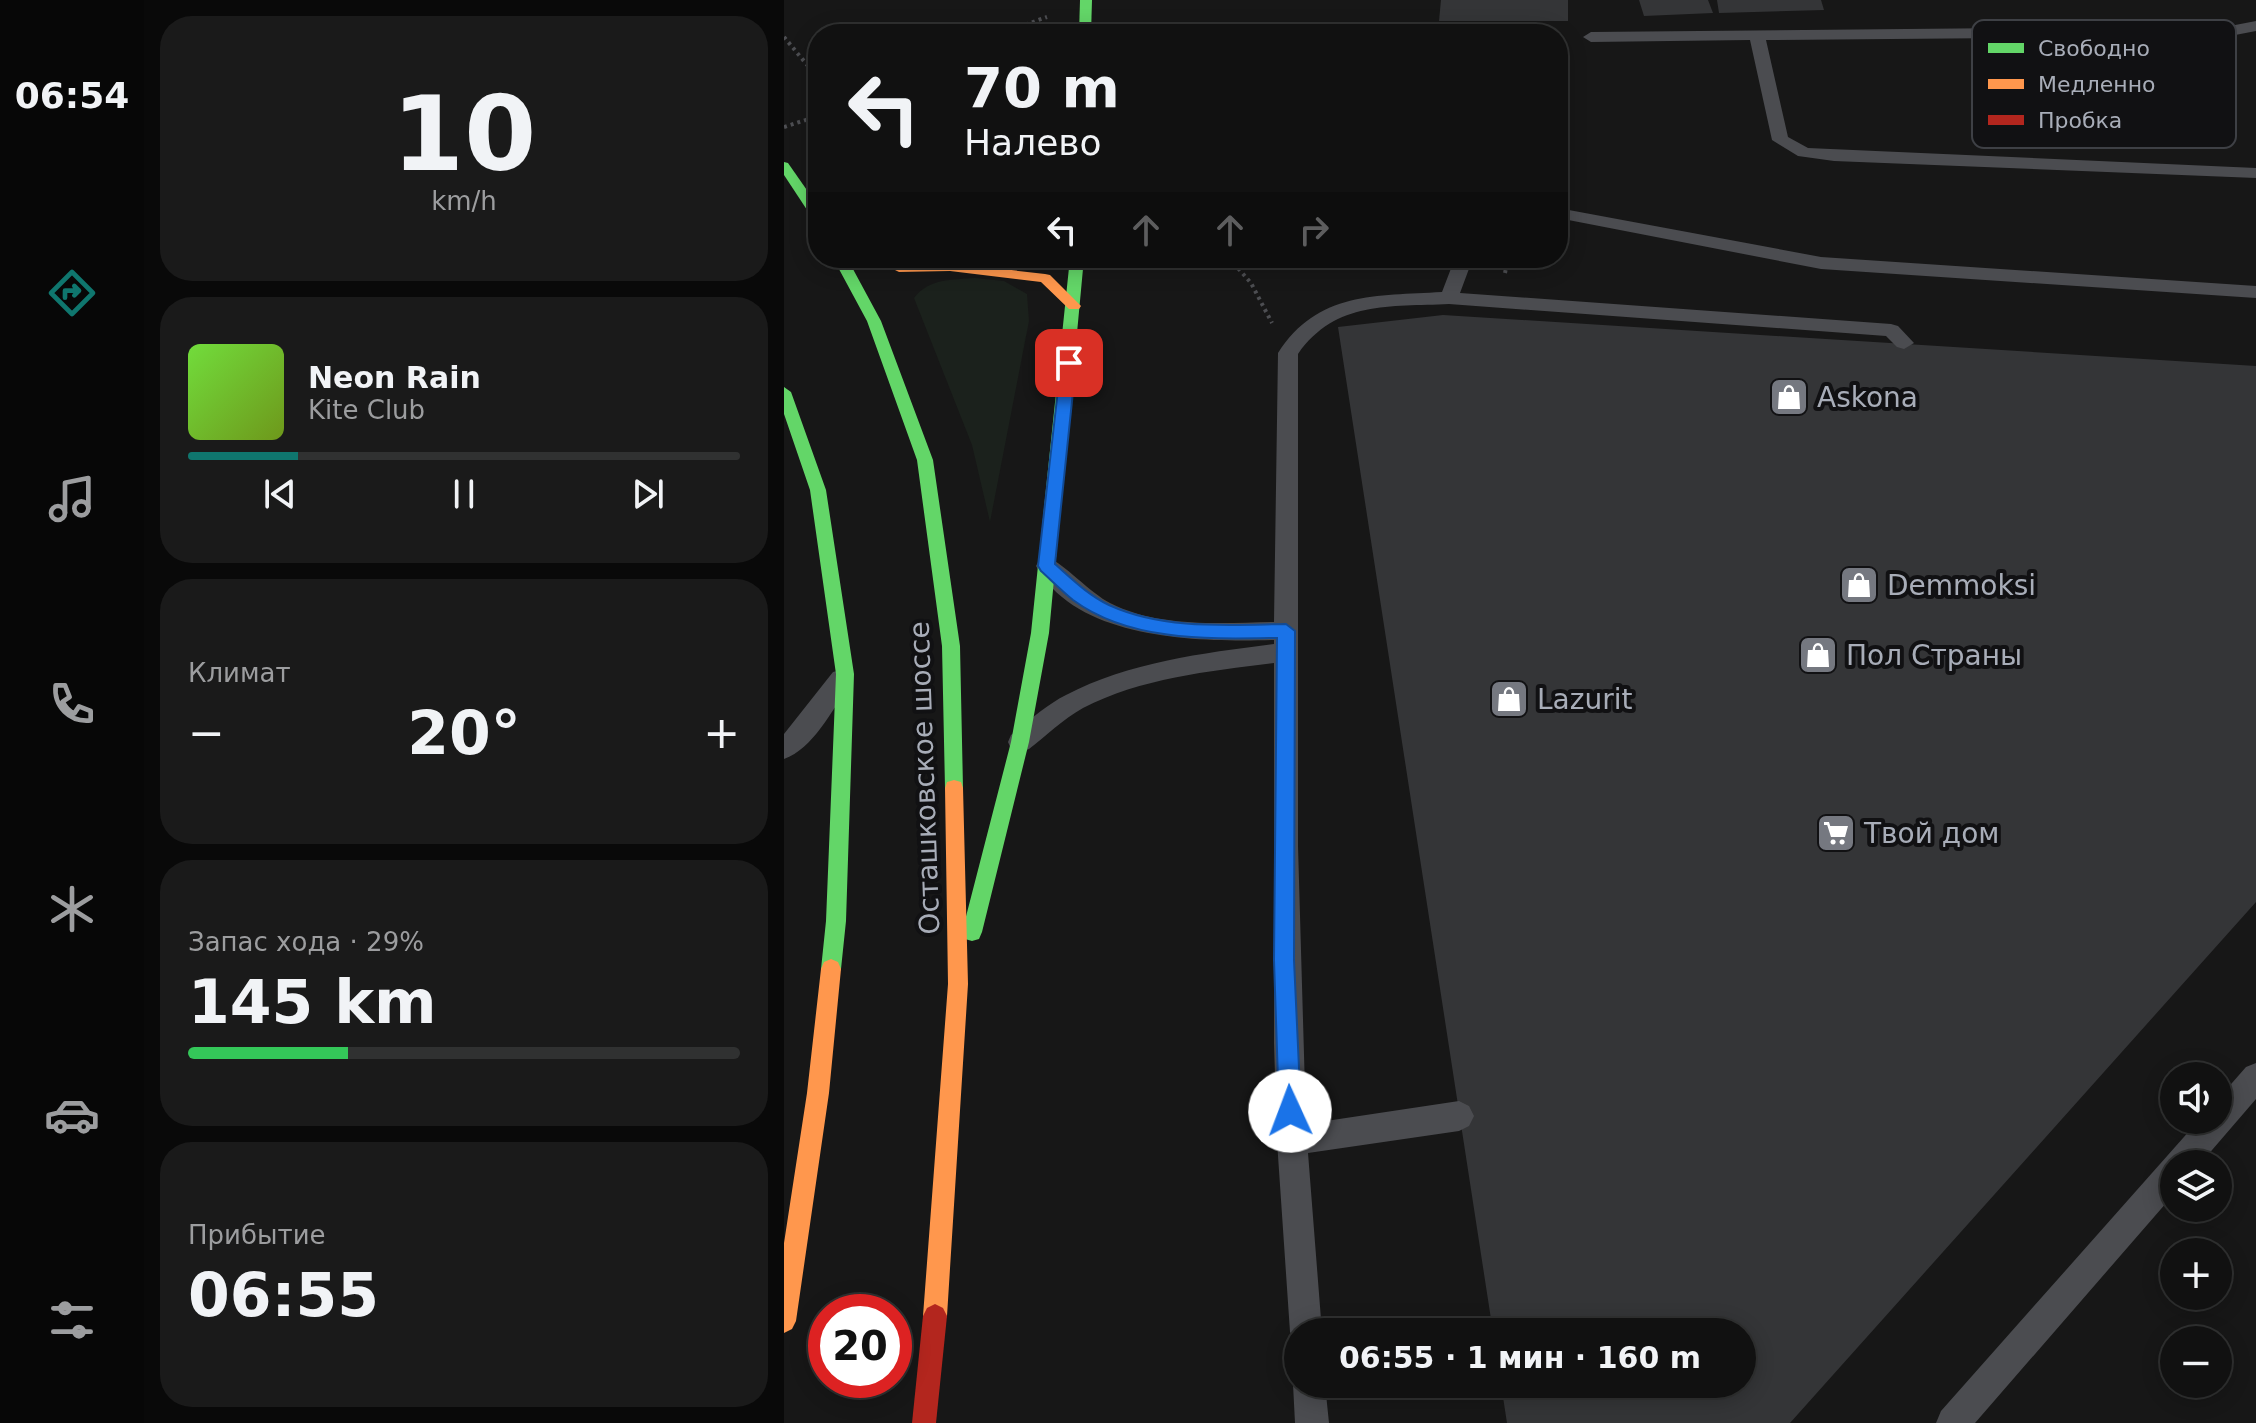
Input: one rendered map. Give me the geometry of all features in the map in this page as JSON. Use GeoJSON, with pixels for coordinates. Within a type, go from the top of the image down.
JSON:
{"type":"FeatureCollection","features":[{"type":"Feature","properties":{"kind":"main road"},"geometry":{"type":"LineString","coordinates":[[784,166],[808,200]]}},
{"type":"Feature","properties":{"kind":"main road","name":"Осташковское шоссе"},"geometry":{"type":"LineString","coordinates":[[845,268],[874,321],[925,460],[951,646],[958,984],[935,1315],[924,1423]]}},
{"type":"Feature","properties":{"kind":"main road"},"geometry":{"type":"LineString","coordinates":[[959,268],[1045,278],[1074,306]]}},
{"type":"Feature","properties":{"kind":"main road"},"geometry":{"type":"LineString","coordinates":[[958,984],[1020,742],[1040,633],[1076,268]]}},
{"type":"Feature","properties":{"kind":"main road"},"geometry":{"type":"LineString","coordinates":[[784,392],[818,490],[845,674],[836,921],[818,1093],[785,1306]]}},
{"type":"Feature","properties":{"kind":"lane"},"geometry":{"type":"LineString","coordinates":[[2236,30],[2256,26]]}},
{"type":"Feature","properties":{"kind":"lane"},"geometry":{"type":"LineString","coordinates":[[1591,37],[1972,33]]}},
{"type":"Feature","properties":{"kind":"lane"},"geometry":{"type":"LineString","coordinates":[[1757,35],[1780,140],[1804,152],[1834,156],[2256,173]]}},
{"type":"Feature","properties":{"kind":"lane"},"geometry":{"type":"LineString","coordinates":[[1568,215],[1821,263],[2256,292]]}},
{"type":"Feature","properties":{"kind":"lane"},"geometry":{"type":"LineString","coordinates":[[1449,298],[1460,268]]}},
{"type":"Feature","properties":{"kind":"lane"},"geometry":{"type":"LineString","coordinates":[[1305,1318],[1292,1141],[1284,960],[1288,353],[1301,333],[1324,317],[1364,305],[1449,298],[1891,330],[1904,343]]}},
{"type":"Feature","properties":{"kind":"lane"},"geometry":{"type":"LineString","coordinates":[[1047,566],[1079,595],[1104,610],[1146,624],[1286,641]]}},
{"type":"Feature","properties":{"kind":"lane"},"geometry":{"type":"LineString","coordinates":[[1020,742],[1074,701],[1146,675],[1286,641]]}},
{"type":"Feature","properties":{"kind":"lane"},"geometry":{"type":"LineString","coordinates":[[784,749],[800,735],[845,674]]}},
{"type":"Feature","properties":{"kind":"lane"},"geometry":{"type":"LineString","coordinates":[[2192,1150],[2256,1077]]}},
{"type":"Feature","properties":{"kind":"lane"},"geometry":{"type":"LineString","coordinates":[[1292,1141],[1459,1116]]}},
{"type":"Feature","properties":{"kind":"lane"},"geometry":{"type":"LineString","coordinates":[[1953,1423],[2160,1187]]}},
{"type":"Feature","properties":{"kind":"lane"},"geometry":{"type":"LineString","coordinates":[[1310,1398],[1312,1423]]}},
{"type":"Feature","properties":{"kind":"path"},"geometry":{"type":"LineString","coordinates":[[1028,24],[1086,7]]}},
{"type":"Feature","properties":{"kind":"path"},"geometry":{"type":"LineString","coordinates":[[784,37],[808,66]]}},
{"type":"Feature","properties":{"kind":"path"},"geometry":{"type":"LineString","coordinates":[[784,127],[808,119]]}},
{"type":"Feature","properties":{"kind":"path"},"geometry":{"type":"LineString","coordinates":[[1238,268],[1251,283],[1288,353]]}},
{"type":"Feature","properties":{"kind":"shaded area"},"geometry":{"type":"Polygon","coordinates":[[[975,278],[1004,281],[1027,294],[1029,321],[990,522],[972,445],[914,298],[934,283],[975,278]]]}},
{"type":"Feature","properties":{"kind":"building"},"geometry":{"type":"Polygon","coordinates":[[[1441,0],[1568,0],[1568,21],[1439,21],[1441,0]]]}},
{"type":"Feature","properties":{"kind":"building"},"geometry":{"type":"Polygon","coordinates":[[[1639,0],[1708,0],[1713,13],[1644,16],[1639,0]]]}},
{"type":"Feature","properties":{"kind":"building"},"geometry":{"type":"Polygon","coordinates":[[[1717,0],[1821,0],[1824,10],[1719,13],[1717,0]]]}},
{"type":"Feature","properties":{"kind":"building","name":"Твой дом"},"geometry":{"type":"Polygon","coordinates":[[[1443,315],[2256,366],[2256,902],[1790,1423],[1507,1423],[1503,1398],[1756,1398],[1756,1318],[1491,1318],[1338,327],[1443,315]]]}},
{"type":"Feature","properties":{"kind":"traffic: fast"},"geometry":{"type":"LineString","coordinates":[[1085,24],[1086,0]]}},
{"type":"Feature","properties":{"kind":"traffic: fast"},"geometry":{"type":"LineString","coordinates":[[784,166],[808,201]]}},
{"type":"Feature","properties":{"kind":"traffic: fast"},"geometry":{"type":"LineString","coordinates":[[845,268],[874,321],[925,460],[951,646],[954,788]]}},
{"type":"Feature","properties":{"kind":"traffic: fast"},"geometry":{"type":"LineString","coordinates":[[972,932],[1020,742],[1040,633],[1076,268]]}},
{"type":"Feature","properties":{"kind":"traffic: fast"},"geometry":{"type":"LineString","coordinates":[[784,392],[818,490],[845,674],[836,921],[831,969]]}},
{"type":"Feature","properties":{"kind":"traffic: slow"},"geometry":{"type":"LineString","coordinates":[[959,268],[1045,278],[1074,306]]}},
{"type":"Feature","properties":{"kind":"traffic: slow"},"geometry":{"type":"LineString","coordinates":[[935,1316],[958,984],[954,788]]}},
{"type":"Feature","properties":{"kind":"traffic: slow"},"geometry":{"type":"LineString","coordinates":[[784,1321],[818,1093],[831,969]]}},
{"type":"Feature","properties":{"kind":"traffic: jam"},"geometry":{"type":"LineString","coordinates":[[924,1423],[935,1316]]}},
{"type":"Feature","properties":{"kind":"place","name":"Askona"},"geometry":{"type":"Point","coordinates":[1789,397]}},
{"type":"Feature","properties":{"kind":"place","name":"Demmoksi"},"geometry":{"type":"Point","coordinates":[1859,585]}},
{"type":"Feature","properties":{"kind":"place","name":"Пол Страны"},"geometry":{"type":"Point","coordinates":[1818,655]}},
{"type":"Feature","properties":{"kind":"place","name":"Lazurit"},"geometry":{"type":"Point","coordinates":[1509,699]}},
{"type":"Feature","properties":{"kind":"place","name":"Твой дом"},"geometry":{"type":"Point","coordinates":[1836,833]}},
{"type":"Feature","properties":{"kind":"route"},"geometry":{"type":"LineString","coordinates":[[1069,363],[1047,566],[1079,595],[1104,610],[1146,624],[1208,632],[1286,631],[1284,960],[1290,1111]]}}]}
